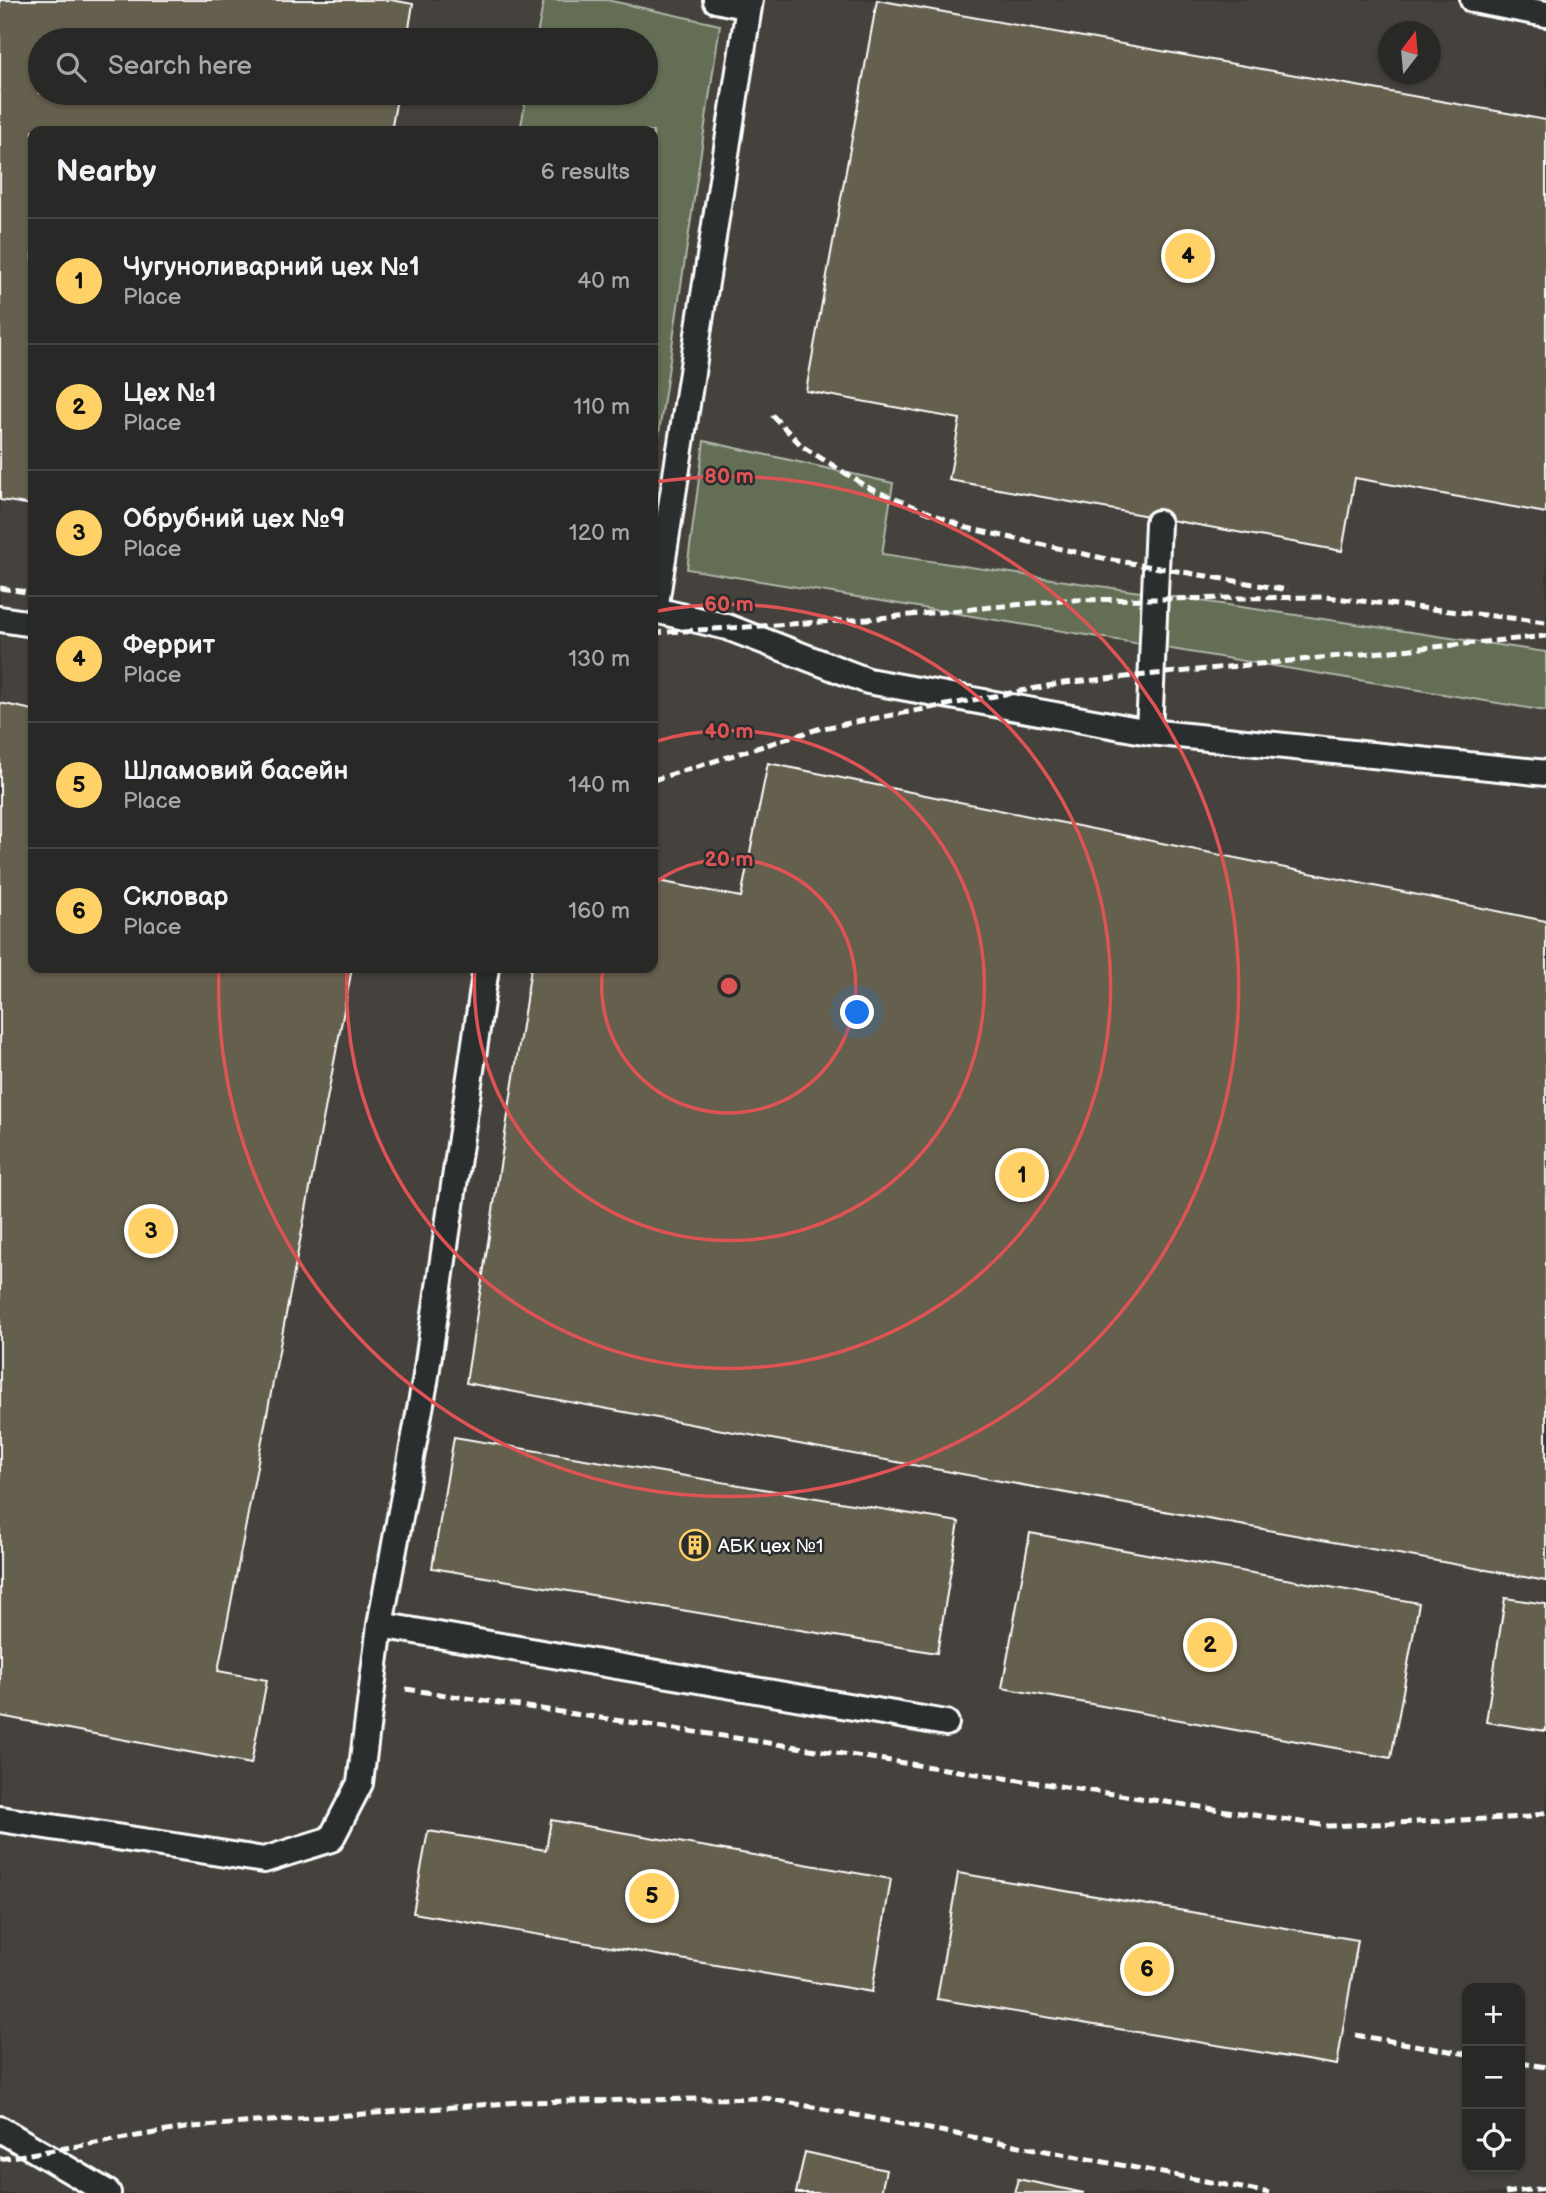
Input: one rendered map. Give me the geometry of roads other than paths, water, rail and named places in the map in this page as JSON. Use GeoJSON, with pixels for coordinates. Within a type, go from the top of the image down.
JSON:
{"type":"FeatureCollection","features":[{"type":"Feature","properties":{"kind":"lane"},"geometry":{"type":"LineString","coordinates":[[658,585],[750,4],[716,0]]}},
{"type":"Feature","properties":{"kind":"lane"},"geometry":{"type":"LineString","coordinates":[[1473,0],[1546,14]]}},
{"type":"Feature","properties":{"kind":"lane"},"geometry":{"type":"LineString","coordinates":[[1149,732],[1158,523]]}},
{"type":"Feature","properties":{"kind":"lane"},"geometry":{"type":"LineString","coordinates":[[658,611],[727,627],[868,681],[1149,732],[1546,773]]}},
{"type":"Feature","properties":{"kind":"lane"},"geometry":{"type":"LineString","coordinates":[[0,619],[28,623]]}},
{"type":"Feature","properties":{"kind":"lane"},"geometry":{"type":"LineString","coordinates":[[0,1819],[264,1860],[331,1839],[360,1783],[380,1625],[425,1382],[485,973]]}},
{"type":"Feature","properties":{"kind":"lane"},"geometry":{"type":"LineString","coordinates":[[380,1625],[946,1723]]}},
{"type":"Feature","properties":{"kind":"lane"},"geometry":{"type":"LineString","coordinates":[[0,2129],[108,2193]]}},
{"type":"Feature","properties":{"kind":"railway"},"geometry":{"type":"LineString","coordinates":[[772,415],[803,447],[871,489],[967,528],[1107,559],[1288,590]]}},
{"type":"Feature","properties":{"kind":"railway"},"geometry":{"type":"LineString","coordinates":[[0,588],[28,592]]}},
{"type":"Feature","properties":{"kind":"railway"},"geometry":{"type":"LineString","coordinates":[[658,633],[868,619],[1066,600],[1326,597],[1546,622]]}},
{"type":"Feature","properties":{"kind":"railway"},"geometry":{"type":"LineString","coordinates":[[658,778],[818,729],[1064,683],[1546,636]]}},
{"type":"Feature","properties":{"kind":"railway"},"geometry":{"type":"LineString","coordinates":[[406,1689],[1328,1826],[1529,1817],[1546,1812]]}},
{"type":"Feature","properties":{"kind":"railway"},"geometry":{"type":"LineString","coordinates":[[1355,2035],[1462,2053]]}},
{"type":"Feature","properties":{"kind":"railway"},"geometry":{"type":"LineString","coordinates":[[1525,2064],[1546,2067]]}},
{"type":"Feature","properties":{"kind":"railway"},"geometry":{"type":"LineString","coordinates":[[0,2159],[191,2127],[520,2102],[765,2098],[1269,2193]]}},
{"type":"Feature","properties":{"kind":"railway"},"geometry":{"type":"LineString","coordinates":[[1505,2193],[1546,2188]]}},
{"type":"Feature","properties":{"kind":"place","name":"Феррит"},"geometry":{"type":"Point","coordinates":[1188,256]}},
{"type":"Feature","properties":{"kind":"place","name":"Чугуноливарний цех №1"},"geometry":{"type":"Point","coordinates":[1022,1175]}},
{"type":"Feature","properties":{"kind":"place","name":"Обрубний цех №9"},"geometry":{"type":"Point","coordinates":[151,1231]}},
{"type":"Feature","properties":{"kind":"place","name":"АБК цех №1"},"geometry":{"type":"Point","coordinates":[695,1545]}},
{"type":"Feature","properties":{"kind":"place","name":"Цех №1"},"geometry":{"type":"Point","coordinates":[1210,1645]}},
{"type":"Feature","properties":{"kind":"place","name":"Шламовий басейн"},"geometry":{"type":"Point","coordinates":[652,1896]}},
{"type":"Feature","properties":{"kind":"place","name":"Скловар"},"geometry":{"type":"Point","coordinates":[1147,1969]}}]}
